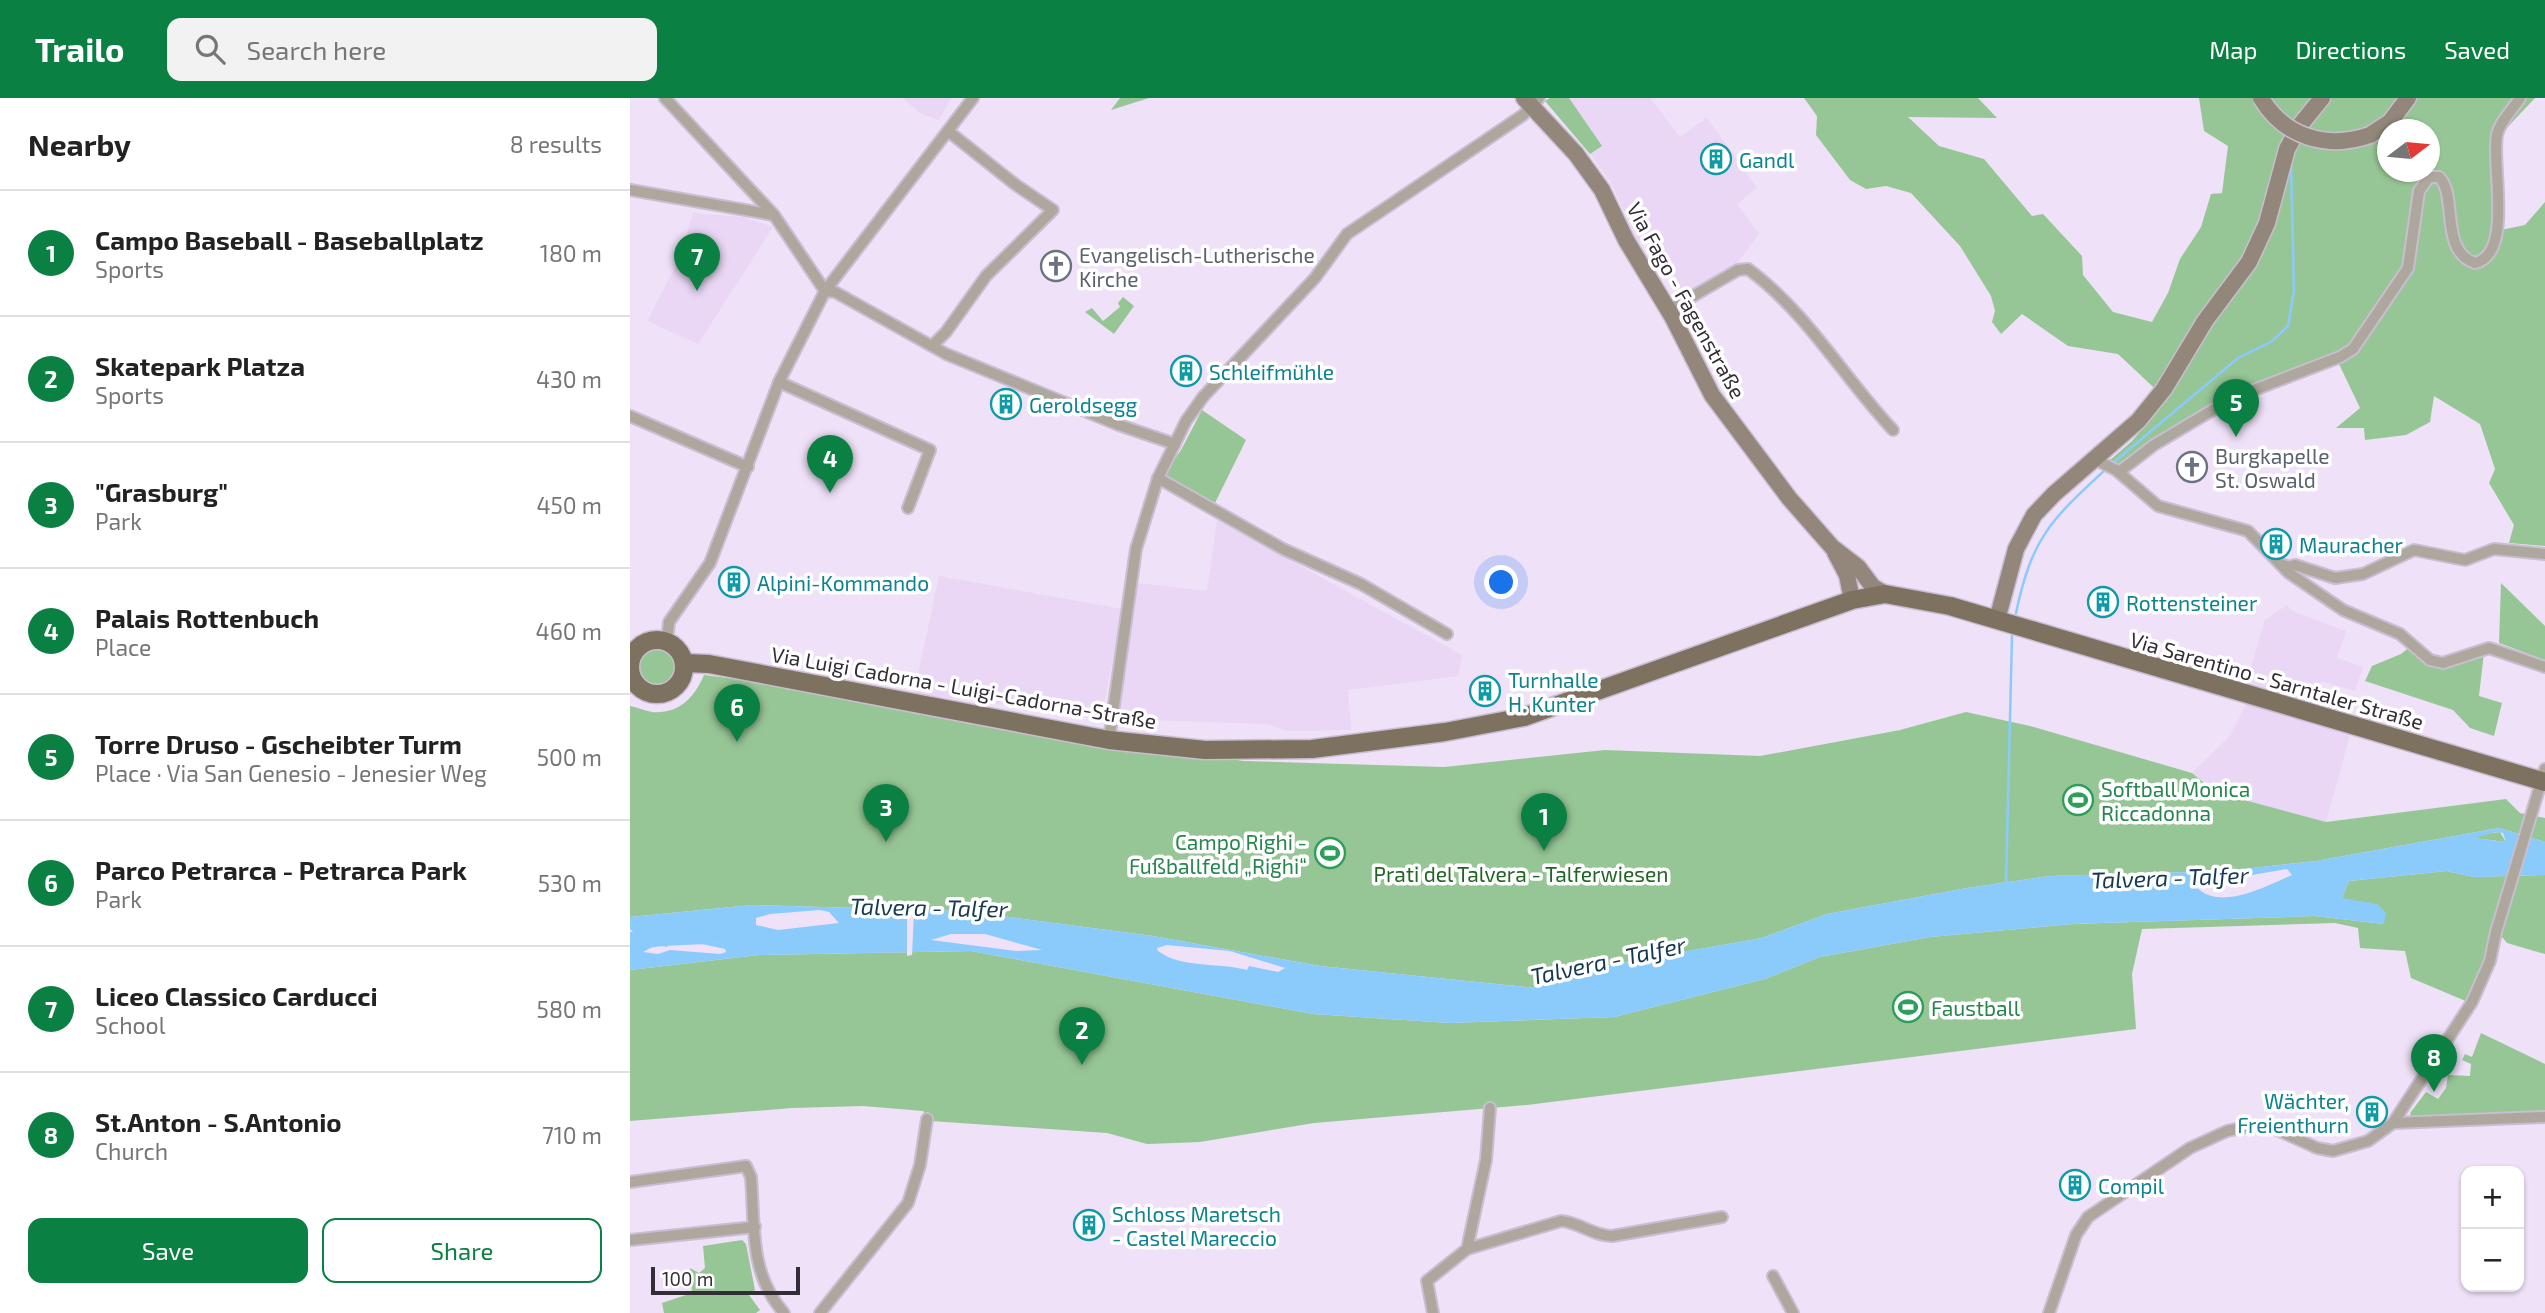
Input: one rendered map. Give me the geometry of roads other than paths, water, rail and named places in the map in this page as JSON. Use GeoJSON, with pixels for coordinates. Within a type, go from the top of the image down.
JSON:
{"type":"FeatureCollection","features":[{"type":"Feature","properties":{"kind":"main road"},"geometry":{"type":"LineString","coordinates":[[2261,98],[2274,117],[2300,135],[2335,141],[2370,135],[2394,119],[2408,98]]}},
{"type":"Feature","properties":{"kind":"main road"},"geometry":{"type":"LineString","coordinates":[[1997,620],[2010,566],[2026,527],[2054,494],[2099,462],[2133,426],[2164,389],[2205,321],[2249,262],[2267,223],[2282,166],[2293,138],[2322,98]]}},
{"type":"Feature","properties":{"kind":"main road","name":"Via Fago - Fagenstraße"},"geometry":{"type":"LineString","coordinates":[[1532,101],[1602,190],[1626,240],[1669,310],[1712,395],[1789,498],[1832,547],[1858,567],[1873,587],[1885,594]]}},
{"type":"Feature","properties":{"kind":"main road","name":"Via Fago - Fagenstraße"},"geometry":{"type":"LineString","coordinates":[[1832,547],[1847,575],[1852,600]]}},
{"type":"Feature","properties":{"kind":"main road","name":"Via Sarentino - Sarntaler Straße"},"geometry":{"type":"LineString","coordinates":[[1885,594],[1919,598],[1997,620],[2541,782]]}},
{"type":"Feature","properties":{"kind":"main road","name":"Via Luigi Cadorna - Luigi-Cadorna-Straße"},"geometry":{"type":"LineString","coordinates":[[685,663],[709,664],[1109,740],[1205,750],[1312,749],[1524,717],[1852,600],[1885,594]]}},
{"type":"Feature","properties":{"kind":"main road"},"geometry":{"type":"LineString","coordinates":[[649,640],[667,641],[677,648],[685,663],[682,680],[667,693],[647,692],[633,686],[630,667],[632,651],[649,640]]}},
{"type":"Feature","properties":{"kind":"street"},"geometry":{"type":"LineString","coordinates":[[664,98],[774,215],[825,291],[840,295],[933,345],[1012,383],[1175,444]]}},
{"type":"Feature","properties":{"kind":"street"},"geometry":{"type":"LineString","coordinates":[[667,641],[668,622],[710,563],[779,382],[825,291],[973,98]]}},
{"type":"Feature","properties":{"kind":"street"},"geometry":{"type":"LineString","coordinates":[[2117,471],[2232,398],[2340,358],[2353,349],[2408,268],[2419,191],[2429,177],[2439,177],[2446,186],[2449,224],[2462,254],[2475,263],[2487,258],[2496,239],[2496,136],[2520,98]]}},
{"type":"Feature","properties":{"kind":"street"},"geometry":{"type":"LineString","coordinates":[[1109,740],[1133,561],[1158,478],[1203,397],[1315,278],[1347,234],[1532,101]]}},
{"type":"Feature","properties":{"kind":"street"},"geometry":{"type":"LineString","coordinates":[[933,345],[946,332],[986,276],[1053,209],[1016,185],[947,131]]}},
{"type":"Feature","properties":{"kind":"street"},"geometry":{"type":"LineString","coordinates":[[630,190],[774,215]]}},
{"type":"Feature","properties":{"kind":"street"},"geometry":{"type":"LineString","coordinates":[[1669,310],[1738,270],[1748,269],[1800,316],[1858,393],[1894,430]]}},
{"type":"Feature","properties":{"kind":"street"},"geometry":{"type":"LineString","coordinates":[[779,382],[930,450],[908,508]]}},
{"type":"Feature","properties":{"kind":"street"},"geometry":{"type":"LineString","coordinates":[[630,416],[748,467]]}},
{"type":"Feature","properties":{"kind":"street"},"geometry":{"type":"LineString","coordinates":[[2099,462],[2117,471],[2158,506],[2248,531],[2277,563],[2343,610],[2399,634],[2430,660],[2443,663],[2489,648],[2545,667]]}},
{"type":"Feature","properties":{"kind":"street"},"geometry":{"type":"LineString","coordinates":[[1158,478],[1283,549],[1361,584],[1447,634]]}},
{"type":"Feature","properties":{"kind":"street"},"geometry":{"type":"LineString","coordinates":[[2277,563],[2290,567],[2295,565],[2335,578],[2363,574],[2414,550],[2465,559],[2494,549],[2545,554]]}},
{"type":"Feature","properties":{"kind":"street"},"geometry":{"type":"LineString","coordinates":[[2049,1313],[2076,1234],[2088,1217],[2106,1202],[2190,1147],[2227,1131],[2250,1126],[2292,1135],[2317,1148],[2333,1151],[2368,1141],[2392,1123],[2472,1002],[2490,961],[2496,932],[2541,782]]}},
{"type":"Feature","properties":{"kind":"street"},"geometry":{"type":"LineString","coordinates":[[1467,1249],[1490,1135],[1490,1108]]}},
{"type":"Feature","properties":{"kind":"street"},"geometry":{"type":"LineString","coordinates":[[2392,1123],[2545,1117]]}},
{"type":"Feature","properties":{"kind":"street"},"geometry":{"type":"LineString","coordinates":[[820,1313],[908,1203],[920,1165],[928,1119]]}},
{"type":"Feature","properties":{"kind":"street"},"geometry":{"type":"LineString","coordinates":[[630,1182],[746,1166],[751,1177],[758,1270],[762,1283],[784,1313]]}},
{"type":"Feature","properties":{"kind":"street"},"geometry":{"type":"LineString","coordinates":[[1433,1313],[1427,1281],[1467,1249],[1561,1220],[1601,1236],[1612,1236],[1722,1217]]}},
{"type":"Feature","properties":{"kind":"street"},"geometry":{"type":"LineString","coordinates":[[630,1240],[755,1227]]}},
{"type":"Feature","properties":{"kind":"street"},"geometry":{"type":"LineString","coordinates":[[1773,1276],[1793,1313]]}},
{"type":"Feature","properties":{"kind":"water"},"geometry":{"type":"Polygon","coordinates":[[[2499,828],[2545,842],[2545,875],[2474,877],[2446,871],[2349,881],[2342,898],[2377,904],[2386,913],[2384,924],[2315,916],[2072,924],[1930,937],[1820,957],[1765,979],[1614,1017],[1450,1023],[1313,1014],[971,951],[759,955],[630,970],[630,945],[640,938],[630,929],[630,917],[752,905],[963,911],[1153,936],[1320,966],[1537,988],[1586,969],[1762,938],[1827,914],[1967,888],[2050,876],[2226,871],[2316,861],[2499,828]],[[2496,832],[2474,838],[2506,842],[2503,833],[2496,832]],[[2287,869],[2199,884],[2197,888],[2207,894],[2231,897],[2257,890],[2292,875],[2287,869]],[[820,910],[770,914],[756,918],[756,925],[778,930],[839,923],[829,912],[820,910]],[[696,930],[672,937],[667,947],[656,945],[643,952],[658,954],[670,950],[720,954],[726,952],[725,949],[702,944],[735,942],[723,930],[696,930]],[[951,934],[931,940],[1016,951],[1042,950],[985,934],[951,934]],[[1167,945],[1157,948],[1158,951],[1189,963],[1247,970],[1249,966],[1278,972],[1285,968],[1230,951],[1167,945]]]}},
{"type":"Feature","properties":{"kind":"waterway"},"geometry":{"type":"LineString","coordinates":[[2113,463],[2238,358],[2271,342],[2288,326],[2294,291],[2291,162]]}},
{"type":"Feature","properties":{"kind":"waterway"},"geometry":{"type":"LineString","coordinates":[[2016,613],[2029,566],[2046,532],[2057,517],[2105,470]]}},
{"type":"Feature","properties":{"kind":"waterway"},"geometry":{"type":"LineString","coordinates":[[2006,884],[2012,636]]}},
{"type":"Feature","properties":{"kind":"waterway","name":"Talvera - Talfer"},"geometry":{"type":"LineString","coordinates":[[630,941],[751,933]]}},
{"type":"Feature","properties":{"kind":"place","name":"Gandl"},"geometry":{"type":"Point","coordinates":[1716,159]}},
{"type":"Feature","properties":{"kind":"place","name":"Evangelisch-Lutherische Kirche"},"geometry":{"type":"Point","coordinates":[1056,266]}},
{"type":"Feature","properties":{"kind":"place","name":"Liceo Classico Carducci"},"geometry":{"type":"Point","coordinates":[697,291]}},
{"type":"Feature","properties":{"kind":"place","name":"Schleifmühle"},"geometry":{"type":"Point","coordinates":[1186,371]}},
{"type":"Feature","properties":{"kind":"place","name":"Geroldsegg"},"geometry":{"type":"Point","coordinates":[1006,404]}},
{"type":"Feature","properties":{"kind":"place","name":"Torre Druso - Gscheibter Turm"},"geometry":{"type":"Point","coordinates":[2236,437]}},
{"type":"Feature","properties":{"kind":"place","name":"Burgkapelle St. Oswald"},"geometry":{"type":"Point","coordinates":[2192,467]}},
{"type":"Feature","properties":{"kind":"place","name":"Palais Rottenbuch"},"geometry":{"type":"Point","coordinates":[830,493]}},
{"type":"Feature","properties":{"kind":"place","name":"Mauracher"},"geometry":{"type":"Point","coordinates":[2276,544]}},
{"type":"Feature","properties":{"kind":"place","name":"Alpini-Kommando"},"geometry":{"type":"Point","coordinates":[734,582]}},
{"type":"Feature","properties":{"kind":"place","name":"Rottensteiner"},"geometry":{"type":"Point","coordinates":[2103,602]}},
{"type":"Feature","properties":{"kind":"place","name":"Turnhalle H. Kunter"},"geometry":{"type":"Point","coordinates":[1485,691]}},
{"type":"Feature","properties":{"kind":"place","name":"Parco Petrarca - Petrarca Park"},"geometry":{"type":"Point","coordinates":[737,742]}},
{"type":"Feature","properties":{"kind":"place","name":"Softball Monica Riccadonna"},"geometry":{"type":"Point","coordinates":[2078,800]}},
{"type":"Feature","properties":{"kind":"place","name":"\"Grasburg\""},"geometry":{"type":"Point","coordinates":[886,842]}},
{"type":"Feature","properties":{"kind":"place","name":"Campo Baseball - Baseballplatz"},"geometry":{"type":"Point","coordinates":[1544,851]}},
{"type":"Feature","properties":{"kind":"place","name":"Campo Righi - Fußballfeld „Righi“"},"geometry":{"type":"Point","coordinates":[1330,853]}},
{"type":"Feature","properties":{"kind":"place","name":"Faustball"},"geometry":{"type":"Point","coordinates":[1908,1007]}},
{"type":"Feature","properties":{"kind":"place","name":"Skatepark Platza"},"geometry":{"type":"Point","coordinates":[1082,1065]}},
{"type":"Feature","properties":{"kind":"place","name":"St.Anton - S.Antonio"},"geometry":{"type":"Point","coordinates":[2434,1092]}},
{"type":"Feature","properties":{"kind":"place","name":"Wächter, Freienthurn"},"geometry":{"type":"Point","coordinates":[2372,1112]}},
{"type":"Feature","properties":{"kind":"place","name":"Compil"},"geometry":{"type":"Point","coordinates":[2075,1185]}},
{"type":"Feature","properties":{"kind":"place","name":"Schloss Maretsch - Castel Mareccio"},"geometry":{"type":"Point","coordinates":[1089,1225]}},
{"type":"Feature","properties":{"kind":"park label","name":"Prati del Talvera - Talferwiesen"},"geometry":{"type":"Point","coordinates":[1521,873]}}]}
